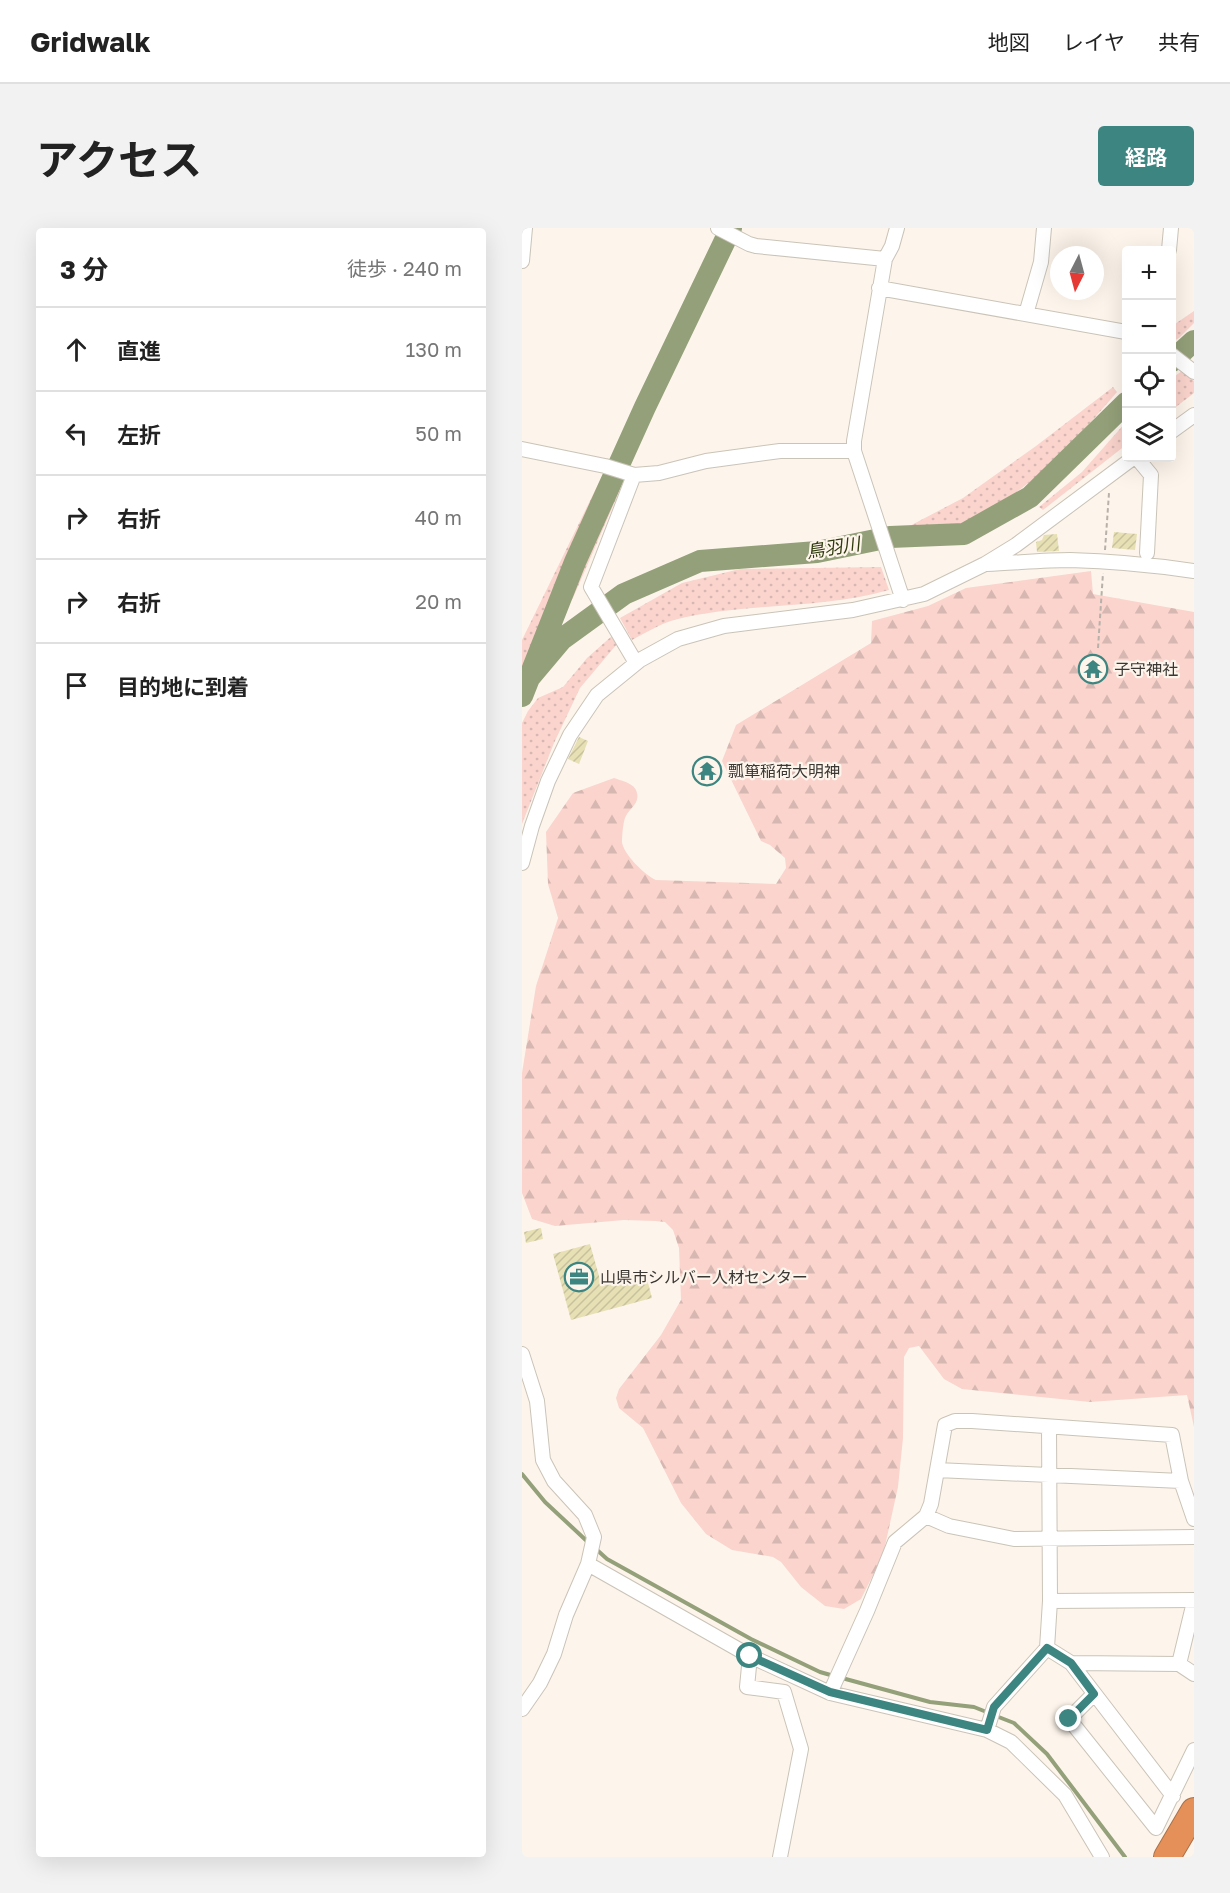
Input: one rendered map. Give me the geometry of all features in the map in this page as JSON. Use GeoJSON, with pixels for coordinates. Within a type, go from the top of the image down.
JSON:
{"type":"FeatureCollection","features":[{"type":"Feature","properties":{"kind":"highway"},"geometry":{"type":"LineString","coordinates":[[1167,1857],[1194,1811]]}},
{"type":"Feature","properties":{"kind":"street"},"geometry":{"type":"LineString","coordinates":[[522,261],[525,228]]}},
{"type":"Feature","properties":{"kind":"street"},"geometry":{"type":"LineString","coordinates":[[718,228],[749,244],[885,259]]}},
{"type":"Feature","properties":{"kind":"street"},"geometry":{"type":"LineString","coordinates":[[897,228],[892,246],[885,259],[879,288],[854,451],[902,598]]}},
{"type":"Feature","properties":{"kind":"street"},"geometry":{"type":"LineString","coordinates":[[1026,314],[1041,262],[1044,228]]}},
{"type":"Feature","properties":{"kind":"street"},"geometry":{"type":"LineString","coordinates":[[1169,246],[1171,228]]}},
{"type":"Feature","properties":{"kind":"street"},"geometry":{"type":"LineString","coordinates":[[879,288],[1122,331]]}},
{"type":"Feature","properties":{"kind":"street"},"geometry":{"type":"LineString","coordinates":[[1176,358],[1194,372]]}},
{"type":"Feature","properties":{"kind":"street"},"geometry":{"type":"LineString","coordinates":[[1176,428],[1194,416]]}},
{"type":"Feature","properties":{"kind":"street"},"geometry":{"type":"LineString","coordinates":[[522,449],[605,465],[633,475],[659,473],[706,461],[780,451],[854,451]]}},
{"type":"Feature","properties":{"kind":"street"},"geometry":{"type":"LineString","coordinates":[[522,862],[548,781],[570,735],[597,695],[636,663],[678,639],[724,626],[853,610],[924,594],[985,564],[1059,515],[1111,473],[1129,462]]}},
{"type":"Feature","properties":{"kind":"street"},"geometry":{"type":"LineString","coordinates":[[1139,462],[1151,475],[1147,553]]}},
{"type":"Feature","properties":{"kind":"street"},"geometry":{"type":"LineString","coordinates":[[633,475],[591,587],[636,663]]}},
{"type":"Feature","properties":{"kind":"street"},"geometry":{"type":"LineString","coordinates":[[985,564],[1068,560],[1104,561],[1194,571]]}},
{"type":"Feature","properties":{"kind":"street"},"geometry":{"type":"LineString","coordinates":[[522,1354],[537,1401],[543,1460],[554,1481],[585,1515],[594,1537],[590,1559],[566,1615],[554,1654],[540,1683],[522,1709]]}},
{"type":"Feature","properties":{"kind":"street"},"geometry":{"type":"LineString","coordinates":[[830,1692],[895,1542],[926,1516],[931,1504],[945,1425],[955,1421],[972,1421],[1172,1435],[1181,1481],[1194,1519]]}},
{"type":"Feature","properties":{"kind":"street"},"geometry":{"type":"LineString","coordinates":[[987,1730],[994,1707],[1047,1648],[1050,1601],[1049,1426]]}},
{"type":"Feature","properties":{"kind":"street"},"geometry":{"type":"LineString","coordinates":[[937,1470],[1181,1481]]}},
{"type":"Feature","properties":{"kind":"street"},"geometry":{"type":"LineString","coordinates":[[926,1516],[949,1526],[1014,1539],[1194,1537]]}},
{"type":"Feature","properties":{"kind":"street"},"geometry":{"type":"LineString","coordinates":[[590,1559],[750,1656],[830,1692],[987,1730],[1011,1742],[1065,1795],[1102,1857]]}},
{"type":"Feature","properties":{"kind":"street"},"geometry":{"type":"LineString","coordinates":[[1050,1601],[1194,1601],[1179,1665]]}},
{"type":"Feature","properties":{"kind":"street"},"geometry":{"type":"LineString","coordinates":[[1047,1648],[1071,1663],[1173,1796]]}},
{"type":"Feature","properties":{"kind":"street"},"geometry":{"type":"LineString","coordinates":[[750,1656],[747,1687],[784,1692],[801,1749],[780,1857]]}},
{"type":"Feature","properties":{"kind":"street"},"geometry":{"type":"LineString","coordinates":[[1071,1663],[1179,1665],[1194,1674]]}},
{"type":"Feature","properties":{"kind":"street"},"geometry":{"type":"LineString","coordinates":[[1094,1694],[1069,1719],[1156,1828],[1194,1750]]}},
{"type":"Feature","properties":{"kind":"path"},"geometry":{"type":"LineString","coordinates":[[1098,648],[1111,473]]}},
{"type":"Feature","properties":{"kind":"green space"},"geometry":{"type":"Polygon","coordinates":[[[1194,311],[1194,323],[1176,340],[1176,323],[1194,311]]]}},
{"type":"Feature","properties":{"kind":"green space"},"geometry":{"type":"Polygon","coordinates":[[[1182,371],[1194,381],[1194,393],[1176,407],[1176,375],[1182,371]]]}},
{"type":"Feature","properties":{"kind":"green space"},"geometry":{"type":"Polygon","coordinates":[[[1113,387],[1117,392],[1085,429],[1035,478],[1017,492],[954,528],[932,533],[900,531],[963,498],[1113,387]]]}},
{"type":"Feature","properties":{"kind":"green space"},"geometry":{"type":"Polygon","coordinates":[[[1122,427],[1122,448],[1043,510],[1039,507],[1082,472],[1122,427]]]}},
{"type":"Feature","properties":{"kind":"green space"},"geometry":{"type":"Polygon","coordinates":[[[603,474],[624,481],[573,598],[530,652],[522,671],[522,640],[603,474]]]}},
{"type":"Feature","properties":{"kind":"green space"},"geometry":{"type":"Polygon","coordinates":[[[881,567],[889,590],[863,596],[809,604],[700,614],[674,620],[632,640],[620,618],[682,583],[740,569],[881,567]]]}},
{"type":"Feature","properties":{"kind":"green space"},"geometry":{"type":"Polygon","coordinates":[[[1091,571],[1093,594],[1194,612],[1194,1427],[1187,1395],[1090,1402],[962,1389],[944,1379],[919,1346],[909,1348],[904,1357],[903,1438],[898,1487],[883,1555],[861,1599],[844,1609],[825,1606],[801,1587],[781,1562],[773,1557],[732,1550],[706,1534],[681,1503],[643,1428],[619,1408],[616,1398],[619,1389],[661,1335],[681,1300],[679,1248],[673,1230],[665,1222],[655,1221],[624,1220],[555,1226],[532,1219],[522,1193],[522,1073],[536,986],[558,918],[548,884],[546,832],[573,793],[614,778],[628,783],[636,790],[637,800],[626,815],[622,842],[630,858],[651,877],[656,880],[776,884],[786,868],[785,858],[770,845],[761,841],[722,761],[736,725],[871,643],[872,621],[928,606],[966,588],[1091,571]]]}},
{"type":"Feature","properties":{"kind":"green space"},"geometry":{"type":"Polygon","coordinates":[[[613,635],[617,644],[580,688],[554,743],[522,824],[522,723],[538,698],[563,687],[587,658],[613,635]]]}},
{"type":"Feature","properties":{"kind":"building"},"geometry":{"type":"Polygon","coordinates":[[[1114,532],[1137,534],[1135,550],[1112,548],[1114,532]]]}},
{"type":"Feature","properties":{"kind":"building"},"geometry":{"type":"Polygon","coordinates":[[[1057,534],[1059,551],[1037,552],[1036,542],[1042,540],[1044,535],[1057,534]]]}},
{"type":"Feature","properties":{"kind":"building"},"geometry":{"type":"Polygon","coordinates":[[[579,737],[588,741],[579,764],[568,759],[579,737]]]}},
{"type":"Feature","properties":{"kind":"building"},"geometry":{"type":"Polygon","coordinates":[[[541,1228],[543,1239],[526,1243],[524,1232],[541,1228]]]}},
{"type":"Feature","properties":{"kind":"building","name":"山県市シルバー人材センター"},"geometry":{"type":"Polygon","coordinates":[[[590,1244],[601,1283],[645,1271],[652,1298],[571,1320],[553,1254],[590,1244]]]}},
{"type":"Feature","properties":{"kind":"waterway","name":"鳥羽川"},"geometry":{"type":"LineString","coordinates":[[522,696],[575,562],[645,407],[731,228]]}},
{"type":"Feature","properties":{"kind":"waterway","name":"鳥羽川"},"geometry":{"type":"LineString","coordinates":[[1176,357],[1194,341]]}},
{"type":"Feature","properties":{"kind":"waterway","name":"鳥羽川"},"geometry":{"type":"LineString","coordinates":[[530,677],[562,639],[624,594],[700,561],[817,552],[890,537],[964,534],[1030,497],[1122,407]]}},
{"type":"Feature","properties":{"kind":"waterway"},"geometry":{"type":"LineString","coordinates":[[522,1474],[545,1502],[590,1544]]}},
{"type":"Feature","properties":{"kind":"waterway"},"geometry":{"type":"LineString","coordinates":[[596,1549],[607,1559],[751,1639],[820,1672],[834,1676]]}},
{"type":"Feature","properties":{"kind":"waterway"},"geometry":{"type":"LineString","coordinates":[[842,1678],[930,1702],[974,1707],[989,1713]]}},
{"type":"Feature","properties":{"kind":"waterway"},"geometry":{"type":"LineString","coordinates":[[996,1716],[1014,1723],[1047,1754],[1125,1857]]}},
{"type":"Feature","properties":{"kind":"place","name":"子守神社"},"geometry":{"type":"Point","coordinates":[1093,669]}},
{"type":"Feature","properties":{"kind":"place","name":"瓢箪稲荷大明神"},"geometry":{"type":"Point","coordinates":[707,771]}},
{"type":"Feature","properties":{"kind":"place","name":"山県市シルバー人材センター"},"geometry":{"type":"Point","coordinates":[579,1277]}},
{"type":"Feature","properties":{"kind":"route"},"geometry":{"type":"LineString","coordinates":[[750,1656],[830,1692],[987,1730],[994,1707],[1047,1648],[1071,1663],[1094,1694],[1069,1719]]}}]}
